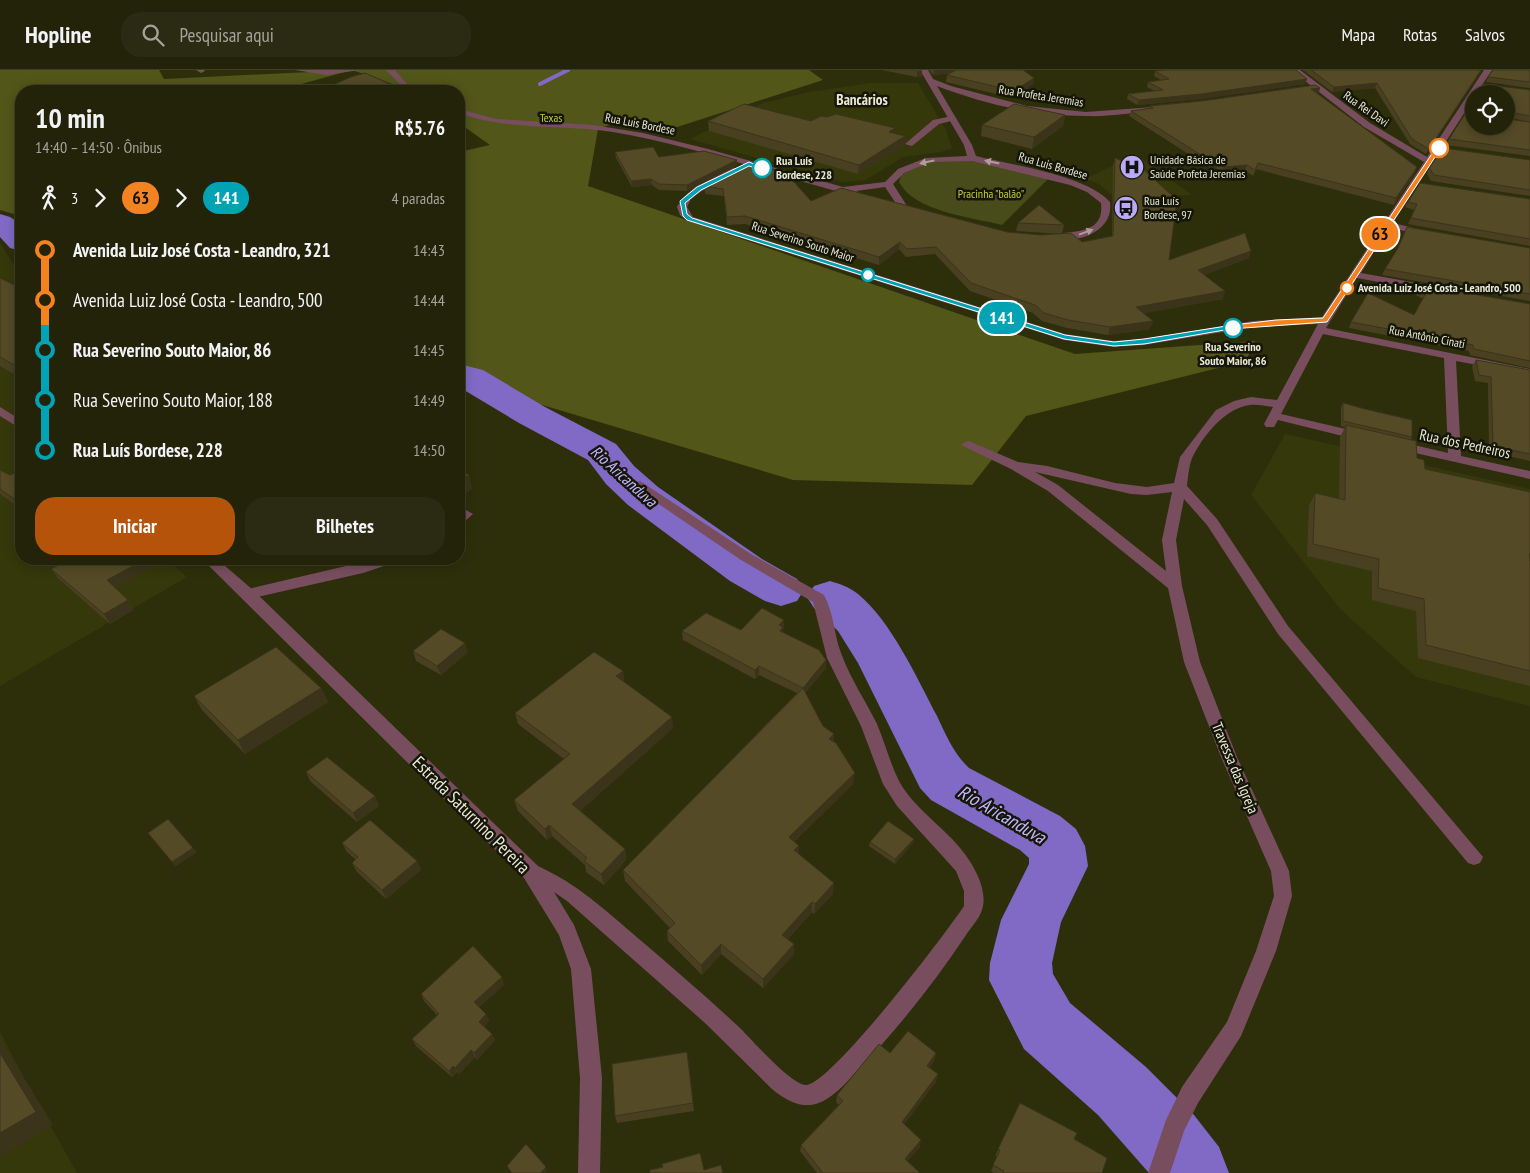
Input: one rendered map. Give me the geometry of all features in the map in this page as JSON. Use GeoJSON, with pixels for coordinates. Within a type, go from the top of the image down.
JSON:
{"type":"FeatureCollection","features":[{"type":"Feature","properties":{"kind":"street"},"geometry":{"type":"LineString","coordinates":[[299,70],[327,73],[355,70]]}},
{"type":"Feature","properties":{"kind":"street"},"geometry":{"type":"LineString","coordinates":[[389,70],[392,71],[403,85]]}},
{"type":"Feature","properties":{"kind":"street"},"geometry":{"type":"LineString","coordinates":[[924,70],[943,105],[968,144],[972,158]]}},
{"type":"Feature","properties":{"kind":"street","name":"Rua Rei Davi"},"geometry":{"type":"LineString","coordinates":[[1295,70],[1367,124],[1428,161]]}},
{"type":"Feature","properties":{"kind":"street"},"geometry":{"type":"LineString","coordinates":[[1276,415],[1322,325],[1356,275],[1386,225],[1419,184],[1428,161],[1443,148],[1462,115],[1483,85],[1488,70]]}},
{"type":"Feature","properties":{"kind":"street","name":"Rua Profeta Jeremias"},"geometry":{"type":"LineString","coordinates":[[931,81],[971,95],[1076,114],[1105,114],[1164,107]]}},
{"type":"Feature","properties":{"kind":"street"},"geometry":{"type":"LineString","coordinates":[[1306,88],[1316,86]]}},
{"type":"Feature","properties":{"kind":"street","name":"Rua Profeta Jeremias"},"geometry":{"type":"LineString","coordinates":[[962,98],[971,95]]}},
{"type":"Feature","properties":{"kind":"street"},"geometry":{"type":"LineString","coordinates":[[943,105],[952,102]]}},
{"type":"Feature","properties":{"kind":"street","name":"Rua Luis Bordese"},"geometry":{"type":"LineString","coordinates":[[465,113],[498,121],[592,128],[630,133],[707,151],[867,197]]}},
{"type":"Feature","properties":{"kind":"street"},"geometry":{"type":"LineString","coordinates":[[909,144],[936,122],[952,118]]}},
{"type":"Feature","properties":{"kind":"street","name":"Rua Luis Bordese"},"geometry":{"type":"LineString","coordinates":[[841,190],[888,184],[893,177],[912,165],[951,158],[972,158],[1073,183],[1090,190],[1104,202],[1106,217],[1101,225],[1081,234],[1042,237]]}},
{"type":"Feature","properties":{"kind":"street","name":"Rua Severino Souto Maior"},"geometry":{"type":"LineString","coordinates":[[749,164],[687,197],[682,207],[685,215],[690,219],[1064,337],[1114,344],[1144,342],[1253,324],[1322,325]]}},
{"type":"Feature","properties":{"kind":"street"},"geometry":{"type":"LineString","coordinates":[[885,201],[906,207],[888,184]]}},
{"type":"Feature","properties":{"kind":"street"},"geometry":{"type":"LineString","coordinates":[[1386,225],[1434,233]]}},
{"type":"Feature","properties":{"kind":"street"},"geometry":{"type":"LineString","coordinates":[[1356,275],[1443,290]]}},
{"type":"Feature","properties":{"kind":"street","name":"Rua Antônio Cinati"},"geometry":{"type":"LineString","coordinates":[[1322,325],[1450,356],[1530,372]]}},
{"type":"Feature","properties":{"kind":"street"},"geometry":{"type":"LineString","coordinates":[[1450,356],[1455,459]]}},
{"type":"Feature","properties":{"kind":"street","name":"Travessa das Igreja"},"geometry":{"type":"LineString","coordinates":[[1159,1173],[1174,1128],[1190,1094],[1234,1029],[1266,952],[1283,896],[1284,886],[1280,871],[1229,757],[1192,662],[1174,586],[1169,540],[1186,458],[1220,413],[1251,401],[1276,415]]}},
{"type":"Feature","properties":{"kind":"street"},"geometry":{"type":"LineString","coordinates":[[0,411],[15,421]]}},
{"type":"Feature","properties":{"kind":"street","name":"Rua dos Pedreiros"},"geometry":{"type":"LineString","coordinates":[[1276,415],[1455,459],[1530,475]]}},
{"type":"Feature","properties":{"kind":"street"},"geometry":{"type":"LineString","coordinates":[[967,444],[1016,466],[1053,488],[1174,586]]}},
{"type":"Feature","properties":{"kind":"street"},"geometry":{"type":"LineString","coordinates":[[1016,466],[1048,470],[1094,483],[1144,492],[1164,491],[1179,486],[1222,536],[1283,630],[1474,857]]}},
{"type":"Feature","properties":{"kind":"street"},"geometry":{"type":"LineString","coordinates":[[530,872],[556,883],[574,895],[745,1046],[779,1081],[798,1095],[807,1096],[815,1094],[836,1078],[882,1029],[950,944],[974,908],[971,881],[960,863],[938,836],[903,802],[888,776],[870,727],[839,671],[828,640],[823,608],[819,599],[746,557],[640,485]]}},
{"type":"Feature","properties":{"kind":"street","name":"Estrada Saturnino Pereira"},"geometry":{"type":"LineString","coordinates":[[217,565],[530,872],[566,931],[580,969],[591,1078],[589,1173]]}},
{"type":"Feature","properties":{"kind":"street"},"geometry":{"type":"LineString","coordinates":[[248,594],[372,565]]}},
{"type":"Feature","properties":{"kind":"shaded area"},"geometry":{"type":"Polygon","coordinates":[[[871,83],[918,83],[946,130],[952,148],[941,152],[903,157],[866,180],[842,182],[690,139],[763,103],[809,92],[871,83]]]}},
{"type":"Feature","properties":{"kind":"shaded area","name":"Unidade Básica de Saúde Profeta Jeremias"},"geometry":{"type":"Polygon","coordinates":[[[1136,154],[1192,195],[1116,198],[1097,183],[1085,179],[1136,154]]]}},
{"type":"Feature","properties":{"kind":"shaded area"},"geometry":{"type":"Polygon","coordinates":[[[0,243],[15,267],[15,565],[173,565],[187,577],[0,686],[0,243]]]}},
{"type":"Feature","properties":{"kind":"shaded area"},"geometry":{"type":"Polygon","coordinates":[[[1285,434],[1530,489],[1530,706],[1416,677],[1341,610],[1251,495],[1285,434]]]}},
{"type":"Feature","properties":{"kind":"shaded area"},"geometry":{"type":"Polygon","coordinates":[[[0,1032],[25,1080],[77,1173],[0,1173],[0,1032]]]}},
{"type":"Feature","properties":{"kind":"green space"},"geometry":{"type":"Polygon","coordinates":[[[0,70],[159,70],[164,79],[352,70],[298,85],[15,85],[15,214],[0,210],[0,70]]]}},
{"type":"Feature","properties":{"kind":"green space","name":"Texas"},"geometry":{"type":"Polygon","coordinates":[[[352,70],[809,70],[823,80],[671,129],[632,117],[598,129],[588,186],[1075,354],[1255,341],[1246,361],[1026,416],[972,485],[793,480],[465,382],[465,151],[490,145],[465,127],[465,85],[396,85],[352,70]]]}},
{"type":"Feature","properties":{"kind":"green space","name":"Pracinha \"balão\""},"geometry":{"type":"Polygon","coordinates":[[[937,161],[973,161],[1048,179],[1002,225],[930,207],[907,192],[899,182],[901,175],[921,164],[937,161]]]}},
{"type":"Feature","properties":{"kind":"building"},"geometry":{"type":"Polygon","coordinates":[[[956,70],[1023,70],[1034,78],[1014,91],[947,75],[956,70]]]}},
{"type":"Feature","properties":{"kind":"building"},"geometry":{"type":"Polygon","coordinates":[[[1296,70],[1307,79],[1201,94],[1139,100],[1128,94],[1163,90],[1148,82],[1169,79],[1155,71],[1296,70]]]}},
{"type":"Feature","properties":{"kind":"building"},"geometry":{"type":"Polygon","coordinates":[[[1311,70],[1481,70],[1471,85],[1465,85],[1465,94],[1429,149],[1412,139],[1377,83],[1334,87],[1311,70]]]}},
{"type":"Feature","properties":{"kind":"building"},"geometry":{"type":"Polygon","coordinates":[[[1493,70],[1530,70],[1530,82],[1488,77],[1493,70]]]}},
{"type":"Feature","properties":{"kind":"building"},"geometry":{"type":"Polygon","coordinates":[[[365,73],[391,85],[333,85],[365,73]]]}},
{"type":"Feature","properties":{"kind":"building"},"geometry":{"type":"Polygon","coordinates":[[[1315,85],[1320,88],[1311,89],[1417,167],[1396,198],[1258,163],[1255,170],[1247,165],[1224,167],[1218,162],[1214,163],[1131,111],[1153,108],[1150,106],[1202,101],[1315,85]]]}},
{"type":"Feature","properties":{"kind":"building"},"geometry":{"type":"Polygon","coordinates":[[[1515,88],[1530,90],[1530,116],[1515,113],[1515,88]]]}},
{"type":"Feature","properties":{"kind":"building"},"geometry":{"type":"Polygon","coordinates":[[[744,104],[811,121],[821,116],[827,117],[836,114],[895,128],[889,132],[905,136],[859,165],[708,121],[744,104]]]}},
{"type":"Feature","properties":{"kind":"building"},"geometry":{"type":"Polygon","coordinates":[[[1014,104],[1065,115],[1034,137],[982,125],[1014,104]]]}},
{"type":"Feature","properties":{"kind":"building"},"geometry":{"type":"Polygon","coordinates":[[[1465,114],[1465,135],[1515,135],[1515,120],[1530,122],[1530,150],[1449,139],[1465,114]]]}},
{"type":"Feature","properties":{"kind":"building"},"geometry":{"type":"Polygon","coordinates":[[[653,147],[659,157],[704,151],[737,160],[687,185],[659,184],[651,179],[631,181],[615,152],[653,147]]]}},
{"type":"Feature","properties":{"kind":"building"},"geometry":{"type":"Polygon","coordinates":[[[1443,148],[1530,160],[1530,190],[1434,175],[1429,168],[1443,148]]]}},
{"type":"Feature","properties":{"kind":"building"},"geometry":{"type":"Polygon","coordinates":[[[1115,158],[1143,169],[1177,200],[1169,260],[1245,233],[1251,251],[1198,270],[1225,291],[1136,307],[1153,321],[1110,327],[1068,320],[1044,313],[1035,305],[971,283],[936,247],[907,249],[900,242],[879,257],[745,216],[727,217],[723,189],[705,186],[750,162],[786,173],[811,201],[841,188],[1007,232],[1041,235],[1071,233],[1082,242],[1113,236],[1115,158]]]}},
{"type":"Feature","properties":{"kind":"building"},"geometry":{"type":"Polygon","coordinates":[[[1420,183],[1530,199],[1530,239],[1411,218],[1417,204],[1408,202],[1420,183]]]}},
{"type":"Feature","properties":{"kind":"building"},"geometry":{"type":"Polygon","coordinates":[[[1039,205],[1064,225],[1018,223],[1039,205]]]}},
{"type":"Feature","properties":{"kind":"building"},"geometry":{"type":"Polygon","coordinates":[[[1407,227],[1530,248],[1530,294],[1385,269],[1398,248],[1407,227]]]}},
{"type":"Feature","properties":{"kind":"building"},"geometry":{"type":"Polygon","coordinates":[[[0,278],[15,285],[15,366],[0,357],[0,278]]]}},
{"type":"Feature","properties":{"kind":"building"},"geometry":{"type":"Polygon","coordinates":[[[1408,283],[1530,304],[1530,361],[1474,349],[1473,345],[1351,322],[1368,293],[1414,315],[1426,293],[1408,283]]]}},
{"type":"Feature","properties":{"kind":"building"},"geometry":{"type":"Polygon","coordinates":[[[1476,360],[1530,370],[1530,454],[1493,446],[1491,377],[1479,375],[1476,360]]]}},
{"type":"Feature","properties":{"kind":"building"},"geometry":{"type":"Polygon","coordinates":[[[1343,403],[1412,420],[1412,437],[1343,421],[1343,403]]]}},
{"type":"Feature","properties":{"kind":"building"},"geometry":{"type":"Polygon","coordinates":[[[1346,425],[1416,441],[1417,458],[1424,460],[1425,469],[1530,492],[1530,671],[1426,645],[1424,599],[1378,588],[1379,559],[1313,544],[1315,493],[1345,500],[1346,425]]]}},
{"type":"Feature","properties":{"kind":"building"},"geometry":{"type":"Polygon","coordinates":[[[0,470],[10,475],[15,473],[15,500],[0,489],[0,470]]]}},
{"type":"Feature","properties":{"kind":"building"},"geometry":{"type":"Polygon","coordinates":[[[59,565],[135,565],[107,580],[128,600],[104,614],[51,569],[59,565]]]}},
{"type":"Feature","properties":{"kind":"building"},"geometry":{"type":"Polygon","coordinates":[[[762,608],[784,620],[779,625],[783,627],[780,631],[819,650],[826,660],[803,688],[759,666],[755,670],[682,631],[706,613],[741,630],[762,608]]]}},
{"type":"Feature","properties":{"kind":"building"},"geometry":{"type":"Polygon","coordinates":[[[441,629],[465,643],[437,666],[413,651],[441,629]]]}},
{"type":"Feature","properties":{"kind":"building"},"geometry":{"type":"Polygon","coordinates":[[[276,647],[321,688],[238,740],[194,696],[276,647]]]}},
{"type":"Feature","properties":{"kind":"building"},"geometry":{"type":"Polygon","coordinates":[[[594,652],[623,671],[616,676],[672,717],[572,804],[625,849],[601,874],[584,861],[587,858],[549,825],[545,829],[514,800],[570,754],[515,713],[594,652]]]}},
{"type":"Feature","properties":{"kind":"building"},"geometry":{"type":"Polygon","coordinates":[[[803,688],[823,726],[834,734],[829,739],[836,743],[855,773],[789,837],[799,846],[794,850],[834,883],[815,904],[812,902],[782,935],[794,944],[763,979],[721,944],[701,965],[667,931],[675,923],[623,870],[803,688]]]}},
{"type":"Feature","properties":{"kind":"building"},"geometry":{"type":"Polygon","coordinates":[[[327,757],[375,796],[353,813],[306,772],[327,757]]]}},
{"type":"Feature","properties":{"kind":"building"},"geometry":{"type":"Polygon","coordinates":[[[168,819],[193,848],[172,862],[148,833],[168,819]]]}},
{"type":"Feature","properties":{"kind":"building"},"geometry":{"type":"Polygon","coordinates":[[[370,820],[417,861],[382,890],[352,863],[358,857],[342,843],[370,820]]]}},
{"type":"Feature","properties":{"kind":"building"},"geometry":{"type":"Polygon","coordinates":[[[888,821],[914,839],[895,859],[870,842],[888,821]]]}},
{"type":"Feature","properties":{"kind":"building"},"geometry":{"type":"Polygon","coordinates":[[[473,946],[502,977],[474,1002],[486,1014],[479,1022],[492,1034],[474,1053],[471,1050],[455,1068],[453,1066],[449,1071],[412,1039],[439,1014],[421,994],[473,946]]]}},
{"type":"Feature","properties":{"kind":"building"},"geometry":{"type":"Polygon","coordinates":[[[908,1031],[936,1053],[927,1066],[938,1074],[902,1122],[921,1140],[905,1159],[920,1173],[823,1173],[801,1145],[843,1101],[837,1095],[879,1044],[890,1053],[908,1031]]]}},
{"type":"Feature","properties":{"kind":"building"},"geometry":{"type":"Polygon","coordinates":[[[687,1052],[693,1103],[615,1116],[612,1064],[687,1052]]]}},
{"type":"Feature","properties":{"kind":"building"},"geometry":{"type":"Polygon","coordinates":[[[0,1053],[36,1112],[0,1133],[0,1053]]]}},
{"type":"Feature","properties":{"kind":"building"},"geometry":{"type":"Polygon","coordinates":[[[1020,1103],[1077,1133],[1074,1139],[1107,1158],[1102,1173],[1003,1173],[1004,1171],[993,1165],[1000,1150],[998,1149],[1020,1103]]]}},
{"type":"Feature","properties":{"kind":"building"},"geometry":{"type":"Polygon","coordinates":[[[526,1144],[546,1167],[540,1173],[512,1173],[507,1166],[526,1144]]]}},
{"type":"Feature","properties":{"kind":"building"},"geometry":{"type":"Polygon","coordinates":[[[700,1153],[704,1170],[721,1165],[723,1173],[650,1173],[650,1170],[663,1167],[662,1164],[700,1153]]]}},
{"type":"Feature","properties":{"kind":"waterway"},"geometry":{"type":"LineString","coordinates":[[540,84],[568,70]]}},
{"type":"Feature","properties":{"kind":"waterway","name":"Rio Aricanduva"},"geometry":{"type":"LineString","coordinates":[[0,223],[15,234]]}},
{"type":"Feature","properties":{"kind":"waterway","name":"Rio Aricanduva"},"geometry":{"type":"LineString","coordinates":[[465,377],[602,452],[620,475],[643,496],[746,570],[781,590]]}},
{"type":"Feature","properties":{"kind":"waterway","name":"Rio Aricanduva"},"geometry":{"type":"LineString","coordinates":[[830,597],[842,606],[867,636],[891,676],[931,758],[944,778],[950,784],[1040,833],[1056,846],[1059,866],[1031,920],[1021,963],[1021,980],[1047,1026],[1122,1091],[1169,1140],[1193,1173]]}},
{"type":"Feature","properties":{"kind":"bus line","name":"63"},"geometry":{"type":"LineString","coordinates":[[1233,328],[1276,322],[1325,320],[1356,275],[1428,161],[1439,148]]}},
{"type":"Feature","properties":{"kind":"bus line","name":"141"},"geometry":{"type":"LineString","coordinates":[[762,168],[749,164],[699,189],[682,202],[683,212],[690,219],[1064,337],[1114,344],[1144,342],[1233,328]]}},
{"type":"Feature","properties":{"kind":"place","name":"Unidade Básica de Saúde Profeta Jeremias"},"geometry":{"type":"Point","coordinates":[1132,167]}},
{"type":"Feature","properties":{"kind":"place","name":"Rua Luís Bordese, 228"},"geometry":{"type":"Point","coordinates":[762,168]}},
{"type":"Feature","properties":{"kind":"place","name":"Rua Luís Bordese, 97"},"geometry":{"type":"Point","coordinates":[1126,208]}},
{"type":"Feature","properties":{"kind":"place","name":"Avenida Luiz José Costa - Leandro, 500"},"geometry":{"type":"Point","coordinates":[1347,288]}},
{"type":"Feature","properties":{"kind":"place","name":"Rua Severino Souto Maior, 86"},"geometry":{"type":"Point","coordinates":[1233,328]}},
{"type":"Feature","properties":{"kind":"district","name":"Bancários"},"geometry":{"type":"Point","coordinates":[862,100]}}]}
